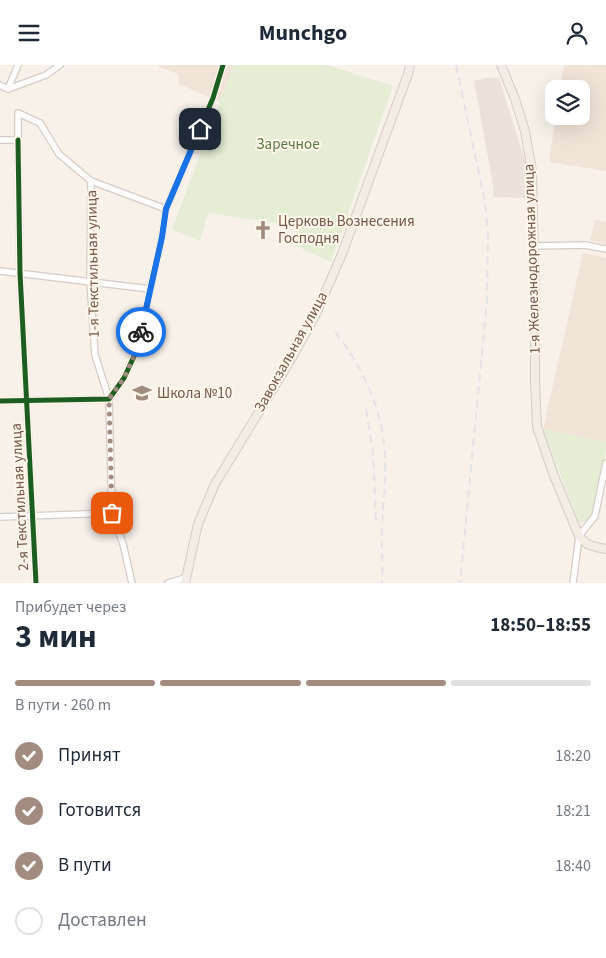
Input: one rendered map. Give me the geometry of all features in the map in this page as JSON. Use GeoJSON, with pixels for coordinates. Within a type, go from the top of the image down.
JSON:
{"type":"FeatureCollection","features":[{"type":"Feature","properties":{"kind":"main road","name":"Завокзальная улица"},"geometry":{"type":"LineString","coordinates":[[185,581],[198,524],[215,484],[290,361],[315,316],[342,255],[410,65]]}},
{"type":"Feature","properties":{"kind":"main road","name":"1-я Железнодорожная улица"},"geometry":{"type":"LineString","coordinates":[[501,65],[515,99],[532,171],[537,427],[554,476],[579,536]]}},
{"type":"Feature","properties":{"kind":"main road"},"geometry":{"type":"LineString","coordinates":[[579,536],[587,544],[606,549]]}},
{"type":"Feature","properties":{"kind":"street"},"geometry":{"type":"LineString","coordinates":[[8,89],[18,65]]}},
{"type":"Feature","properties":{"kind":"street"},"geometry":{"type":"LineString","coordinates":[[0,85],[8,89],[46,75],[60,65]]}},
{"type":"Feature","properties":{"kind":"street"},"geometry":{"type":"LineString","coordinates":[[0,401],[27,399],[109,399],[124,378],[136,352],[162,237],[166,209],[213,97],[223,65]]}},
{"type":"Feature","properties":{"kind":"street","name":"2-я Текстильная улица"},"geometry":{"type":"LineString","coordinates":[[36,583],[20,273],[18,113],[40,123],[59,154],[91,181]]}},
{"type":"Feature","properties":{"kind":"street"},"geometry":{"type":"LineString","coordinates":[[0,140],[18,139]]}},
{"type":"Feature","properties":{"kind":"street"},"geometry":{"type":"LineString","coordinates":[[91,181],[166,209]]}},
{"type":"Feature","properties":{"kind":"street","name":"1-я Текстильная улица"},"geometry":{"type":"LineString","coordinates":[[91,181],[90,282],[95,355],[109,399],[112,513],[123,544],[132,583]]}},
{"type":"Feature","properties":{"kind":"street"},"geometry":{"type":"LineString","coordinates":[[534,246],[584,245],[606,249]]}},
{"type":"Feature","properties":{"kind":"street"},"geometry":{"type":"LineString","coordinates":[[0,271],[150,289]]}},
{"type":"Feature","properties":{"kind":"street"},"geometry":{"type":"LineString","coordinates":[[573,583],[579,536],[595,516],[606,463]]}},
{"type":"Feature","properties":{"kind":"street"},"geometry":{"type":"LineString","coordinates":[[0,517],[112,513]]}},
{"type":"Feature","properties":{"kind":"street"},"geometry":{"type":"LineString","coordinates":[[168,583],[185,581]]}},
{"type":"Feature","properties":{"kind":"shaded area"},"geometry":{"type":"Polygon","coordinates":[[[159,65],[234,65],[220,102],[179,84],[178,74],[159,67],[159,65]]]}},
{"type":"Feature","properties":{"kind":"shaded area"},"geometry":{"type":"Polygon","coordinates":[[[564,65],[606,65],[606,171],[549,162],[555,125],[590,125],[590,80],[562,80],[564,65]]]}},
{"type":"Feature","properties":{"kind":"shaded area"},"geometry":{"type":"Polygon","coordinates":[[[499,78],[527,167],[528,198],[494,197],[474,81],[499,78]]]}},
{"type":"Feature","properties":{"kind":"shaded area"},"geometry":{"type":"Polygon","coordinates":[[[595,220],[606,222],[606,244],[590,240],[595,220]]]}},
{"type":"Feature","properties":{"kind":"shaded area"},"geometry":{"type":"Polygon","coordinates":[[[583,253],[606,258],[606,442],[543,429],[583,253]]]}},
{"type":"Feature","properties":{"kind":"green space","name":"Заречное"},"geometry":{"type":"Polygon","coordinates":[[[234,65],[327,65],[393,86],[331,262],[294,245],[298,226],[208,213],[200,241],[172,229],[234,65]]]}},
{"type":"Feature","properties":{"kind":"green space"},"geometry":{"type":"Polygon","coordinates":[[[543,429],[606,442],[606,450],[591,519],[579,523],[543,429]]]}},
{"type":"Feature","properties":{"kind":"railway"},"geometry":{"type":"LineString","coordinates":[[456,65],[485,202],[488,233],[487,301],[460,583]]}},
{"type":"Feature","properties":{"kind":"railway"},"geometry":{"type":"LineString","coordinates":[[335,332],[364,377],[377,409],[381,427],[385,469],[382,583]]}},
{"type":"Feature","properties":{"kind":"railway"},"geometry":{"type":"LineString","coordinates":[[366,409],[373,452],[376,521]]}},
{"type":"Feature","properties":{"kind":"cycle path"},"geometry":{"type":"LineString","coordinates":[[0,401],[109,399],[124,378],[136,352],[162,237],[166,209],[213,98],[223,65]]}},
{"type":"Feature","properties":{"kind":"cycle path"},"geometry":{"type":"LineString","coordinates":[[18,140],[20,273],[36,583]]}},
{"type":"Feature","properties":{"kind":"way so far"},"geometry":{"type":"LineString","coordinates":[[112,513],[109,399],[124,378],[136,352],[141,332]]}},
{"type":"Feature","properties":{"kind":"place","name":"Церковь Вознесения Господня"},"geometry":{"type":"Point","coordinates":[263,230]}},
{"type":"Feature","properties":{"kind":"place","name":"Школа №10"},"geometry":{"type":"Point","coordinates":[142,393]}},
{"type":"Feature","properties":{"kind":"route"},"geometry":{"type":"LineString","coordinates":[[141,332],[162,237],[166,209],[200,129]]}}]}
